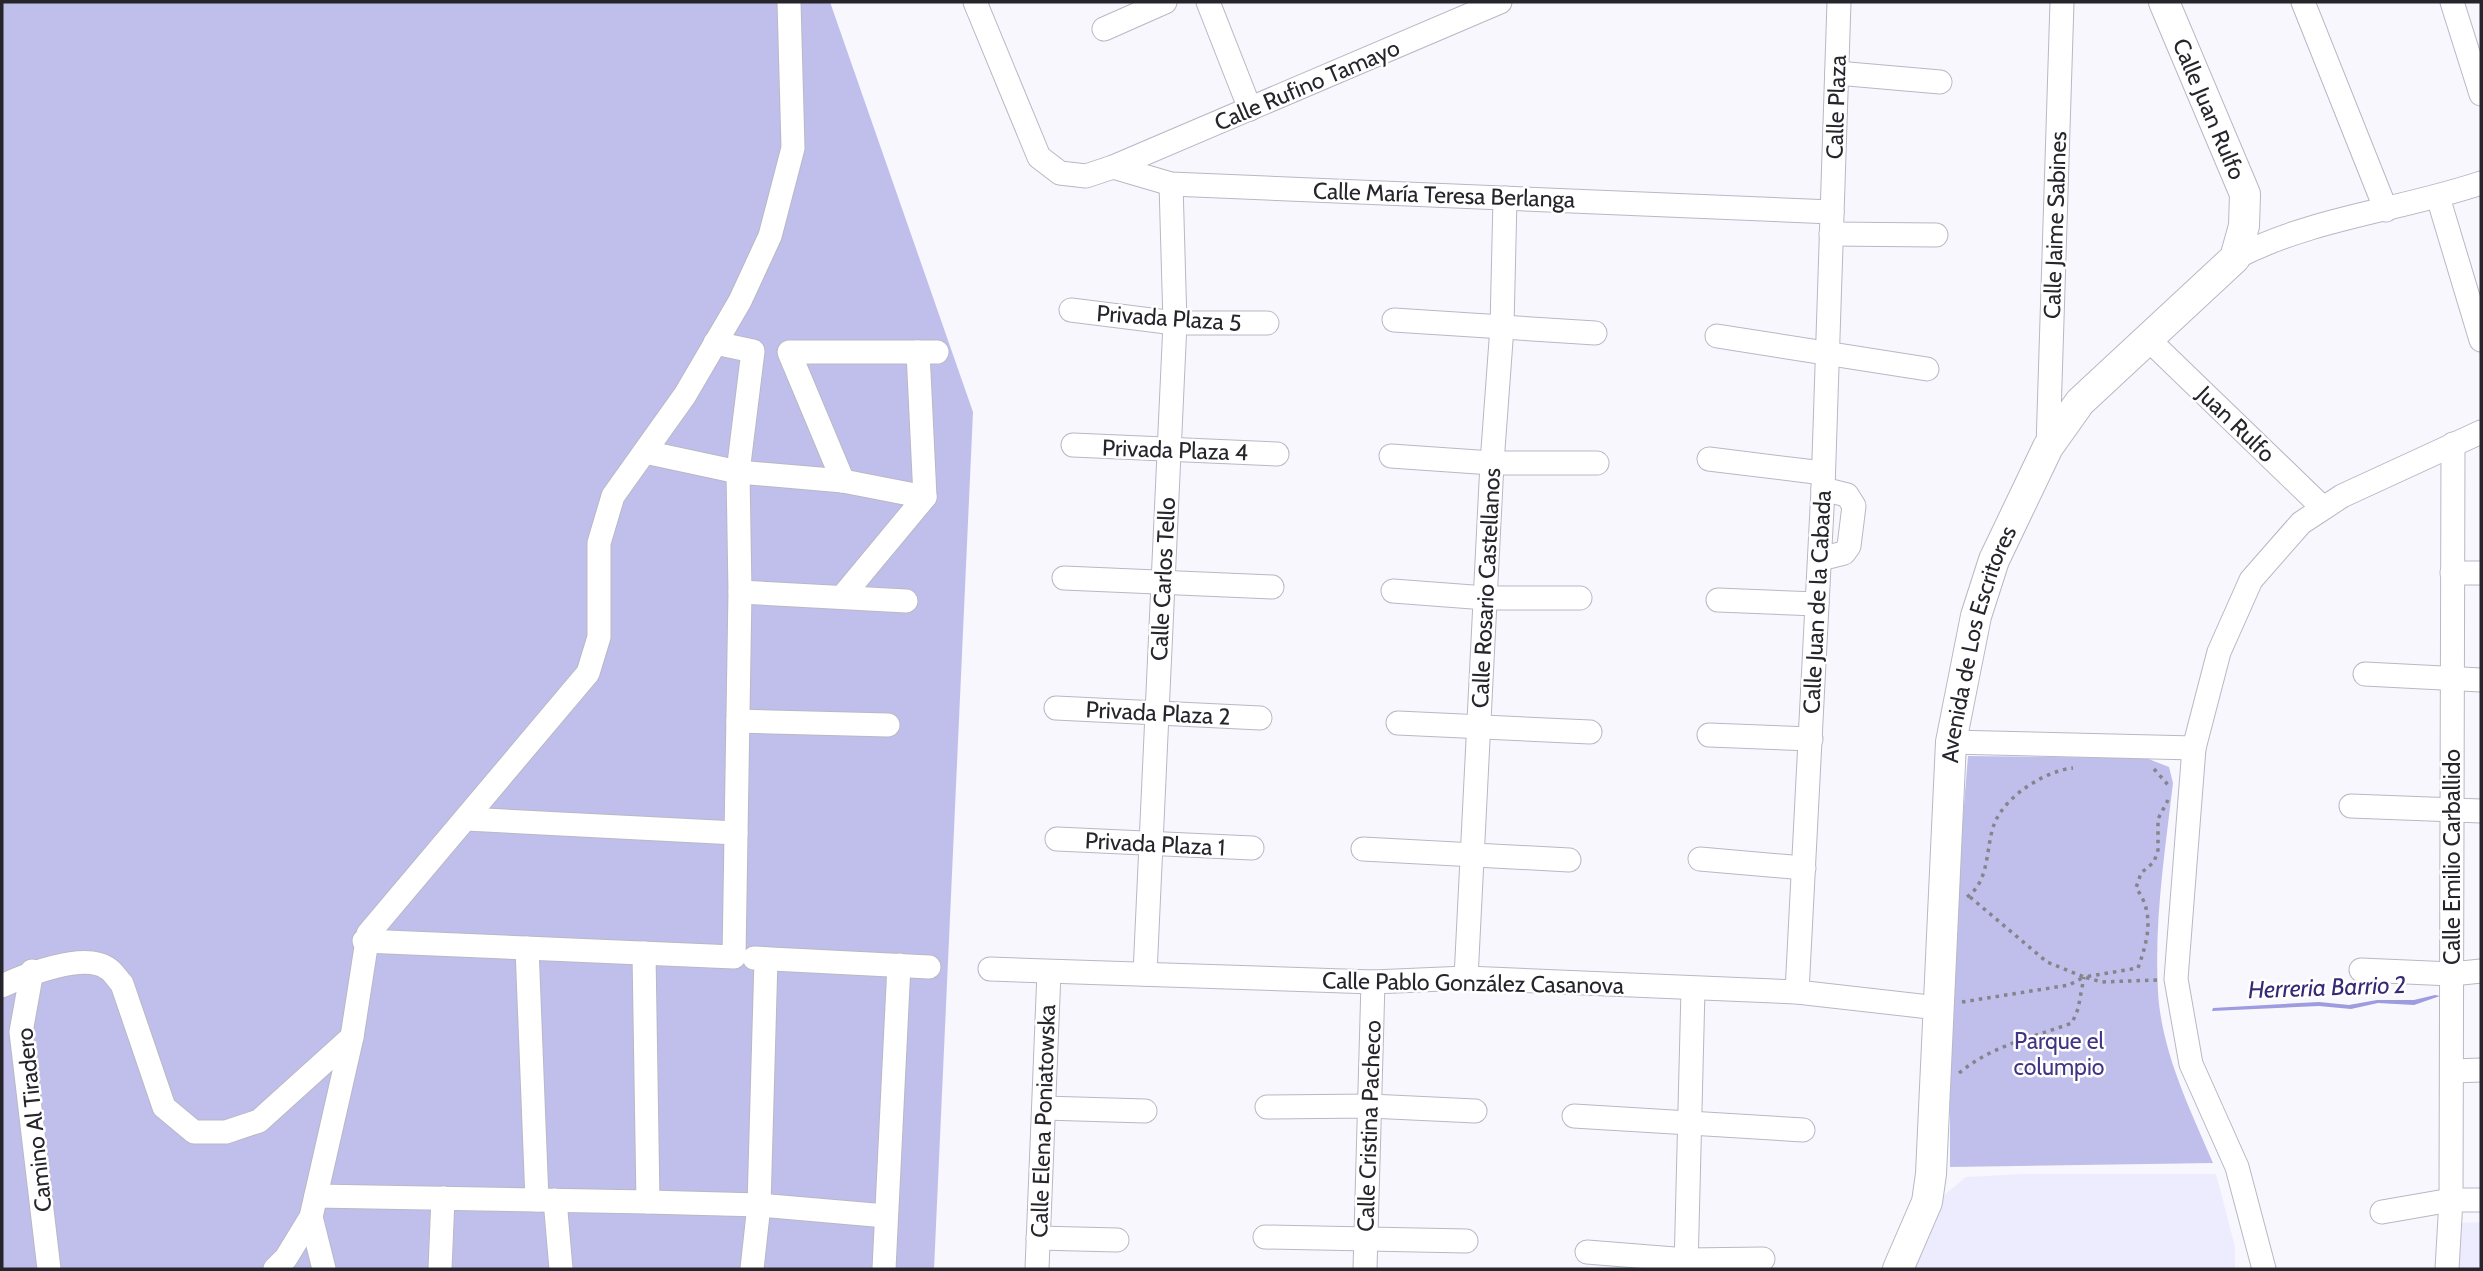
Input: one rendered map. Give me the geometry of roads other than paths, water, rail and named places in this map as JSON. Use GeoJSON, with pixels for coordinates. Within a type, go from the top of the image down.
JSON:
{"type":"FeatureCollection","features":[{"type":"Feature","properties":{"kind":"main road","name":"Calle Juan Rulfo"},"geometry":{"type":"LineString","coordinates":[[2164,2],[2245,194],[2244,226],[2235,258]]}},
{"type":"Feature","properties":{"kind":"main road","name":"Avenida de Los Escritores"},"geometry":{"type":"LineString","coordinates":[[1898,1269],[1927,1202],[1938,1005],[1957,899],[1951,742],[1976,616],[1994,560],[2048,447],[2080,402],[2235,258]]}},
{"type":"Feature","properties":{"kind":"street"},"geometry":{"type":"LineString","coordinates":[[275,1269],[286,1258],[314,1207],[352,1037],[365,941],[588,673],[599,637],[599,543],[613,496],[685,395],[740,301],[770,236],[793,148],[789,2]]}},
{"type":"Feature","properties":{"kind":"street"},"geometry":{"type":"LineString","coordinates":[[975,2],[1039,157],[1060,173],[1086,176],[1113,167]]}},
{"type":"Feature","properties":{"kind":"street"},"geometry":{"type":"LineString","coordinates":[[1104,29],[1165,2]]}},
{"type":"Feature","properties":{"kind":"street"},"geometry":{"type":"LineString","coordinates":[[1208,2],[1250,109]]}},
{"type":"Feature","properties":{"kind":"street","name":"Calle Rufino Tamayo"},"geometry":{"type":"LineString","coordinates":[[1113,167],[1500,2]]}},
{"type":"Feature","properties":{"kind":"street","name":"Calle Plaza"},"geometry":{"type":"LineString","coordinates":[[1831,223],[1839,2]]}},
{"type":"Feature","properties":{"kind":"street","name":"Calle Jaime Sabines"},"geometry":{"type":"LineString","coordinates":[[2048,447],[2062,2]]}},
{"type":"Feature","properties":{"kind":"street"},"geometry":{"type":"LineString","coordinates":[[2303,2],[2386,210]]}},
{"type":"Feature","properties":{"kind":"street"},"geometry":{"type":"LineString","coordinates":[[2452,2],[2481,94]]}},
{"type":"Feature","properties":{"kind":"street"},"geometry":{"type":"LineString","coordinates":[[1837,73],[1940,82]]}},
{"type":"Feature","properties":{"kind":"street","name":"Calle María Teresa Berlanga"},"geometry":{"type":"LineString","coordinates":[[1113,167],[1171,184],[1505,198],[1831,223],[1936,235]]}},
{"type":"Feature","properties":{"kind":"street","name":"Avenida de Los Escritores"},"geometry":{"type":"LineString","coordinates":[[2235,258],[2271,239],[2438,197],[2481,183]]}},
{"type":"Feature","properties":{"kind":"street","name":"Calle Carlos Tello"},"geometry":{"type":"LineString","coordinates":[[1145,974],[1175,323],[1171,184]]}},
{"type":"Feature","properties":{"kind":"street"},"geometry":{"type":"LineString","coordinates":[[2438,197],[2481,340]]}},
{"type":"Feature","properties":{"kind":"street","name":"Calle Rosario Castellanos"},"geometry":{"type":"LineString","coordinates":[[1466,978],[1492,463],[1502,327],[1505,198]]}},
{"type":"Feature","properties":{"kind":"street","name":"Calle Juan de la Cabada"},"geometry":{"type":"LineString","coordinates":[[1797,992],[1820,559],[1831,223]]}},
{"type":"Feature","properties":{"kind":"street","name":"Privada Plaza 5"},"geometry":{"type":"LineString","coordinates":[[1071,310],[1175,323],[1267,323]]}},
{"type":"Feature","properties":{"kind":"street"},"geometry":{"type":"LineString","coordinates":[[1394,320],[1595,333]]}},
{"type":"Feature","properties":{"kind":"street"},"geometry":{"type":"LineString","coordinates":[[1717,336],[1927,369]]}},
{"type":"Feature","properties":{"kind":"street","name":"Juan Rulfo"},"geometry":{"type":"LineString","coordinates":[[2149,340],[2322,507]]}},
{"type":"Feature","properties":{"kind":"street"},"geometry":{"type":"LineString","coordinates":[[715,343],[753,351],[928,352],[925,496],[842,597]]}},
{"type":"Feature","properties":{"kind":"street"},"geometry":{"type":"LineString","coordinates":[[734,957],[740,592],[738,472],[753,351]]}},
{"type":"Feature","properties":{"kind":"street"},"geometry":{"type":"LineString","coordinates":[[789,352],[843,481]]}},
{"type":"Feature","properties":{"kind":"street"},"geometry":{"type":"LineString","coordinates":[[2264,1269],[2237,1167],[2191,1064],[2176,979],[2194,748],[2219,652],[2251,580],[2301,523],[2322,507],[2481,432]]}},
{"type":"Feature","properties":{"kind":"street","name":"Calle Emilio Carballido"},"geometry":{"type":"LineString","coordinates":[[2447,1269],[2451,1199],[2452,1071],[2453,444]]}},
{"type":"Feature","properties":{"kind":"street","name":"Privada Plaza 4"},"geometry":{"type":"LineString","coordinates":[[1073,445],[1278,454]]}},
{"type":"Feature","properties":{"kind":"street"},"geometry":{"type":"LineString","coordinates":[[645,452],[738,472],[843,481],[925,496]]}},
{"type":"Feature","properties":{"kind":"street"},"geometry":{"type":"LineString","coordinates":[[1391,456],[1492,463],[1597,464]]}},
{"type":"Feature","properties":{"kind":"street"},"geometry":{"type":"LineString","coordinates":[[1709,459],[1823,481],[1847,495],[1854,506],[1849,546],[1844,553],[1820,559]]}},
{"type":"Feature","properties":{"kind":"street"},"geometry":{"type":"LineString","coordinates":[[2452,573],[2481,573]]}},
{"type":"Feature","properties":{"kind":"street"},"geometry":{"type":"LineString","coordinates":[[1065,578],[1162,580],[1272,587]]}},
{"type":"Feature","properties":{"kind":"street"},"geometry":{"type":"LineString","coordinates":[[1393,591],[1486,598],[1580,598]]}},
{"type":"Feature","properties":{"kind":"street"},"geometry":{"type":"LineString","coordinates":[[740,592],[906,601]]}},
{"type":"Feature","properties":{"kind":"street"},"geometry":{"type":"LineString","coordinates":[[1718,600],[1817,604]]}},
{"type":"Feature","properties":{"kind":"street"},"geometry":{"type":"LineString","coordinates":[[2365,674],[2481,680]]}},
{"type":"Feature","properties":{"kind":"street","name":"Privada Plaza 2"},"geometry":{"type":"LineString","coordinates":[[1056,708],[1260,718]]}},
{"type":"Feature","properties":{"kind":"street"},"geometry":{"type":"LineString","coordinates":[[738,721],[888,725]]}},
{"type":"Feature","properties":{"kind":"street"},"geometry":{"type":"LineString","coordinates":[[1398,723],[1590,732]]}},
{"type":"Feature","properties":{"kind":"street"},"geometry":{"type":"LineString","coordinates":[[1709,735],[1811,739]]}},
{"type":"Feature","properties":{"kind":"street"},"geometry":{"type":"LineString","coordinates":[[1951,742],[2194,748]]}},
{"type":"Feature","properties":{"kind":"street"},"geometry":{"type":"LineString","coordinates":[[2351,806],[2481,811]]}},
{"type":"Feature","properties":{"kind":"street"},"geometry":{"type":"LineString","coordinates":[[466,819],[736,833]]}},
{"type":"Feature","properties":{"kind":"street","name":"Privada Plaza 1"},"geometry":{"type":"LineString","coordinates":[[1057,839],[1252,848]]}},
{"type":"Feature","properties":{"kind":"street"},"geometry":{"type":"LineString","coordinates":[[1363,849],[1569,860]]}},
{"type":"Feature","properties":{"kind":"street"},"geometry":{"type":"LineString","coordinates":[[1700,859],[1804,868]]}},
{"type":"Feature","properties":{"kind":"street"},"geometry":{"type":"LineString","coordinates":[[365,941],[929,967]]}},
{"type":"Feature","properties":{"kind":"street"},"geometry":{"type":"LineString","coordinates":[[527,948],[546,1200],[561,1269]]}},
{"type":"Feature","properties":{"kind":"street"},"geometry":{"type":"LineString","coordinates":[[644,953],[648,1202]]}},
{"type":"Feature","properties":{"kind":"street"},"geometry":{"type":"LineString","coordinates":[[752,1269],[759,1205],[766,958]]}},
{"type":"Feature","properties":{"kind":"street"},"geometry":{"type":"LineString","coordinates":[[2,986],[32,971],[94,962],[108,968],[122,985],[164,1107],[194,1132],[226,1132],[259,1121],[352,1037]]}},
{"type":"Feature","properties":{"kind":"street"},"geometry":{"type":"LineString","coordinates":[[884,1269],[899,965]]}},
{"type":"Feature","properties":{"kind":"street","name":"Calle Pablo González Casanova"},"geometry":{"type":"LineString","coordinates":[[990,969],[1373,982],[1466,978],[1797,992],[1938,1005]]}},
{"type":"Feature","properties":{"kind":"street"},"geometry":{"type":"LineString","coordinates":[[2361,970],[2452,974],[2481,971]]}},
{"type":"Feature","properties":{"kind":"street","name":"Camino Al Tiradero"},"geometry":{"type":"LineString","coordinates":[[32,971],[21,1031],[50,1269]]}},
{"type":"Feature","properties":{"kind":"street","name":"Calle Elena Poniatowska"},"geometry":{"type":"LineString","coordinates":[[1037,1269],[1049,972]]}},
{"type":"Feature","properties":{"kind":"street","name":"Calle Cristina Pacheco"},"geometry":{"type":"LineString","coordinates":[[1365,1269],[1373,982]]}},
{"type":"Feature","properties":{"kind":"street"},"geometry":{"type":"LineString","coordinates":[[1686,1264],[1693,989]]}},
{"type":"Feature","properties":{"kind":"street"},"geometry":{"type":"LineString","coordinates":[[2452,1071],[2481,1070]]}},
{"type":"Feature","properties":{"kind":"street"},"geometry":{"type":"LineString","coordinates":[[1267,1107],[1370,1106],[1475,1111]]}},
{"type":"Feature","properties":{"kind":"street"},"geometry":{"type":"LineString","coordinates":[[1044,1108],[1145,1111]]}},
{"type":"Feature","properties":{"kind":"street"},"geometry":{"type":"LineString","coordinates":[[1574,1116],[1803,1130]]}},
{"type":"Feature","properties":{"kind":"street"},"geometry":{"type":"LineString","coordinates":[[314,1207],[443,1198],[759,1205],[886,1216]]}},
{"type":"Feature","properties":{"kind":"street"},"geometry":{"type":"LineString","coordinates":[[440,1269],[443,1198]]}},
{"type":"Feature","properties":{"kind":"street"},"geometry":{"type":"LineString","coordinates":[[2382,1212],[2451,1199],[2481,1200]]}},
{"type":"Feature","properties":{"kind":"street"},"geometry":{"type":"LineString","coordinates":[[314,1207],[324,1269]]}},
{"type":"Feature","properties":{"kind":"street"},"geometry":{"type":"LineString","coordinates":[[1265,1237],[1466,1241]]}},
{"type":"Feature","properties":{"kind":"street"},"geometry":{"type":"LineString","coordinates":[[1038,1238],[1117,1240]]}},
{"type":"Feature","properties":{"kind":"street"},"geometry":{"type":"LineString","coordinates":[[1587,1252],[1686,1264],[1763,1259]]}},
{"type":"Feature","properties":{"kind":"water label","name":"Herreria Barrio 2"},"geometry":{"type":"Point","coordinates":[2327,987]}},
{"type":"Feature","properties":{"kind":"park label","name":"Parque el columpio"},"geometry":{"type":"Point","coordinates":[2059,1054]}}]}
